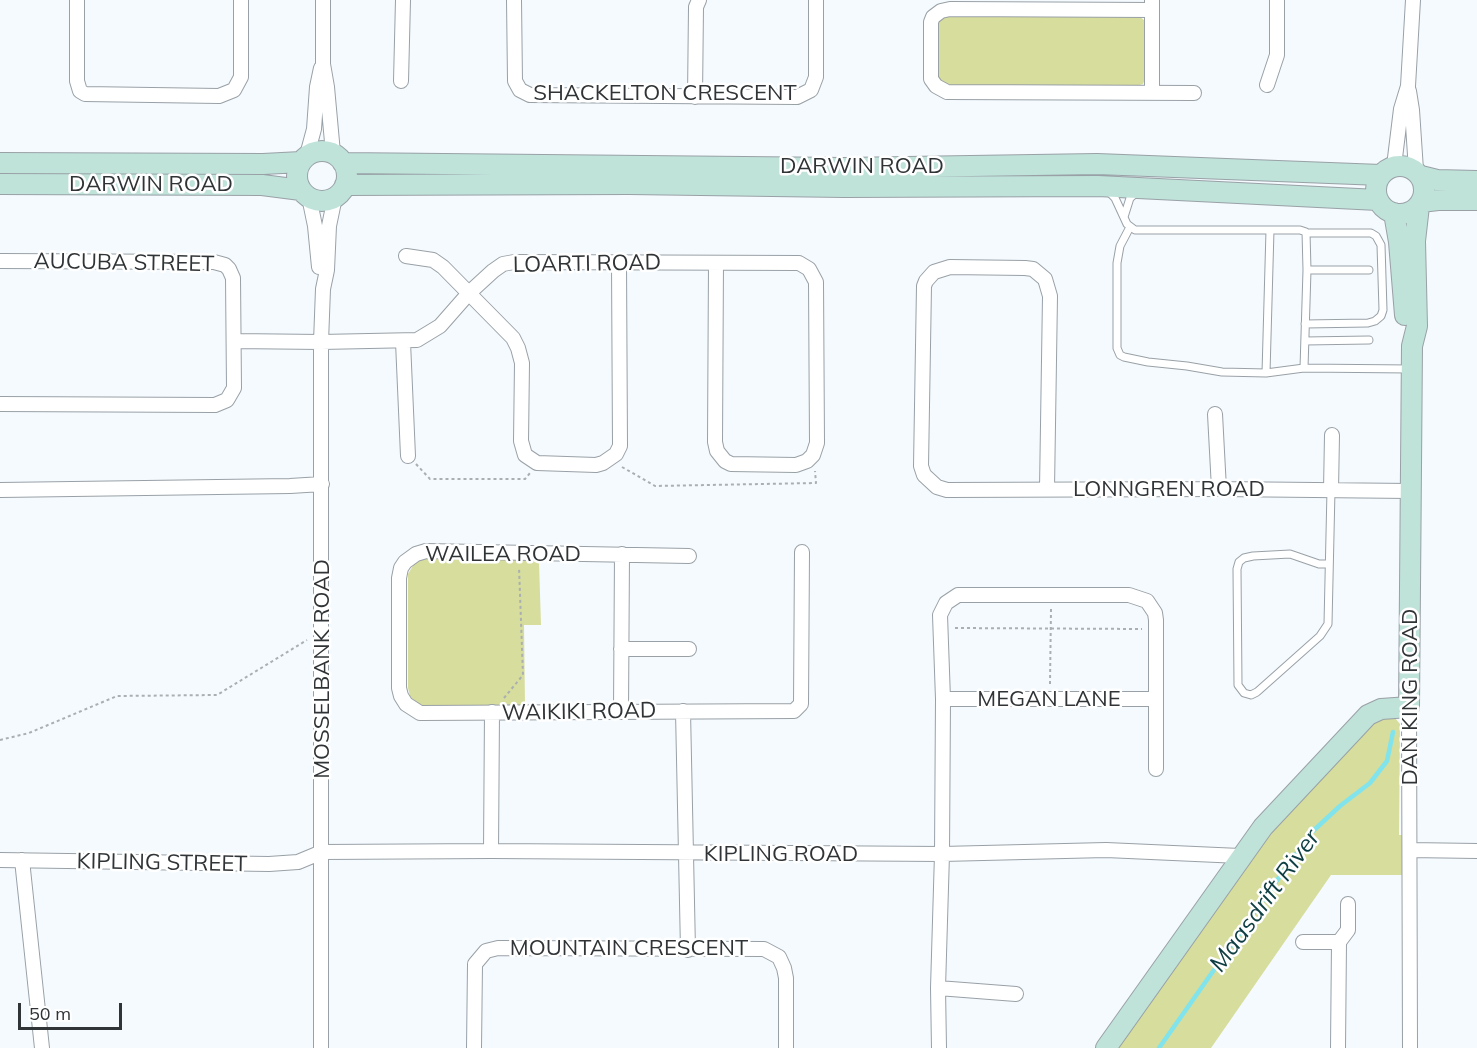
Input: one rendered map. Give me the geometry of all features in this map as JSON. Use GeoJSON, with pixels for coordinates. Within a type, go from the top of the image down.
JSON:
{"type":"FeatureCollection","features":[{"type":"Feature","properties":{"kind":"street"},"geometry":{"type":"LineString","coordinates":[[77,0],[77,81],[80,91],[90,95],[196,96],[224,95],[234,90],[239,81],[241,0]]}},
{"type":"Feature","properties":{"kind":"street"},"geometry":{"type":"LineString","coordinates":[[323,0],[323,64],[338,158],[347,177],[340,191],[319,200],[305,193],[297,176],[314,129],[317,87],[323,64]]}},
{"type":"Feature","properties":{"kind":"street"},"geometry":{"type":"LineString","coordinates":[[401,81],[403,0]]}},
{"type":"Feature","properties":{"kind":"street","name":"SHACKELTON CRESCENT"},"geometry":{"type":"LineString","coordinates":[[514,0],[514,76],[517,86],[525,94],[535,96],[695,97],[797,97],[811,90],[816,77],[816,0]]}},
{"type":"Feature","properties":{"kind":"street"},"geometry":{"type":"LineString","coordinates":[[695,97],[696,7],[699,0]]}},
{"type":"Feature","properties":{"kind":"street"},"geometry":{"type":"LineString","coordinates":[[1267,85],[1277,55],[1277,0]]}},
{"type":"Feature","properties":{"kind":"street"},"geometry":{"type":"LineString","coordinates":[[1413,0],[1408,86],[1418,173],[1425,190],[1420,204]]}},
{"type":"Feature","properties":{"kind":"street"},"geometry":{"type":"LineString","coordinates":[[1152,93],[1152,5],[950,9],[941,11],[931,22],[930,75],[936,86],[947,92],[1152,93],[1194,93]]}},
{"type":"Feature","properties":{"kind":"street"},"geometry":{"type":"LineString","coordinates":[[1408,86],[1387,170],[1376,190],[1378,200],[1384,208],[1394,213],[1404,214],[1420,204],[1438,200],[1477,200]]}},
{"type":"Feature","properties":{"kind":"street"},"geometry":{"type":"LineString","coordinates":[[304,159],[318,151],[338,158]]}},
{"type":"Feature","properties":{"kind":"street","name":"DARWIN ROAD"},"geometry":{"type":"LineString","coordinates":[[338,158],[358,165],[629,164],[844,168],[1097,165],[1387,170]]}},
{"type":"Feature","properties":{"kind":"street","name":"DARWIN ROAD"},"geometry":{"type":"LineString","coordinates":[[0,163],[263,164],[304,159]]}},
{"type":"Feature","properties":{"kind":"street"},"geometry":{"type":"LineString","coordinates":[[1387,170],[1401,165],[1437,180],[1477,181]]}},
{"type":"Feature","properties":{"kind":"street","name":"DARWIN ROAD"},"geometry":{"type":"LineString","coordinates":[[0,183],[262,185],[305,193]]}},
{"type":"Feature","properties":{"kind":"street","name":"DARWIN ROAD"},"geometry":{"type":"LineString","coordinates":[[340,191],[629,184],[844,187],[1098,186],[1378,200]]}},
{"type":"Feature","properties":{"kind":"street","name":"MOSSELBANK ROAD"},"geometry":{"type":"LineString","coordinates":[[321,1048],[321,342],[329,226],[340,191]]}},
{"type":"Feature","properties":{"kind":"street","name":"MOSSELBANK ROAD"},"geometry":{"type":"LineString","coordinates":[[305,193],[315,226],[323,290]]}},
{"type":"Feature","properties":{"kind":"street","name":"DAN KING ROAD"},"geometry":{"type":"LineString","coordinates":[[1410,1048],[1410,491],[1412,346],[1417,326],[1415,241],[1420,204]]}},
{"type":"Feature","properties":{"kind":"street","name":"DAN KING ROAD"},"geometry":{"type":"LineString","coordinates":[[1394,213],[1399,242],[1406,325],[1412,346]]}},
{"type":"Feature","properties":{"kind":"street"},"geometry":{"type":"LineString","coordinates":[[406,256],[433,260],[443,267],[513,338],[522,363],[521,441],[525,455],[537,463],[596,465],[610,459],[620,446],[618,263]]}},
{"type":"Feature","properties":{"kind":"street","name":"AUCUBA STREET"},"geometry":{"type":"LineString","coordinates":[[0,261],[220,262],[229,269],[233,278],[234,341]]}},
{"type":"Feature","properties":{"kind":"street","name":"LOARTI ROAD"},"geometry":{"type":"LineString","coordinates":[[321,342],[417,340],[440,326],[469,293],[493,271],[503,264],[514,262],[799,263],[809,268],[816,282],[817,443],[813,455]]}},
{"type":"Feature","properties":{"kind":"street"},"geometry":{"type":"LineString","coordinates":[[716,263],[715,442],[717,451],[725,461],[731,464],[796,465],[807,461],[813,455]]}},
{"type":"Feature","properties":{"kind":"street","name":"LONNGREN ROAD"},"geometry":{"type":"LineString","coordinates":[[1047,489],[1049,286],[1039,273],[1025,268],[950,267],[934,272],[926,281],[921,466],[930,482],[947,490],[1410,491]]}},
{"type":"Feature","properties":{"kind":"street"},"geometry":{"type":"LineString","coordinates":[[0,404],[219,405],[230,397],[234,388],[234,341],[321,342]]}},
{"type":"Feature","properties":{"kind":"street"},"geometry":{"type":"LineString","coordinates":[[403,342],[408,456]]}},
{"type":"Feature","properties":{"kind":"street"},"geometry":{"type":"LineString","coordinates":[[1215,414],[1219,489]]}},
{"type":"Feature","properties":{"kind":"street"},"geometry":{"type":"LineString","coordinates":[[1331,490],[1332,435]]}},
{"type":"Feature","properties":{"kind":"street"},"geometry":{"type":"LineString","coordinates":[[0,490],[322,484]]}},
{"type":"Feature","properties":{"kind":"street","name":"WAILEA ROAD"},"geometry":{"type":"LineString","coordinates":[[492,712],[420,713],[406,704],[399,688],[399,578],[401,567],[408,559],[426,551],[689,555]]}},
{"type":"Feature","properties":{"kind":"street","name":"WAIKIKI ROAD"},"geometry":{"type":"LineString","coordinates":[[491,850],[492,712],[790,712],[798,708],[801,704],[802,552]]}},
{"type":"Feature","properties":{"kind":"street"},"geometry":{"type":"LineString","coordinates":[[621,711],[622,554]]}},
{"type":"Feature","properties":{"kind":"street"},"geometry":{"type":"LineString","coordinates":[[939,1048],[938,988],[942,854],[940,615],[943,608],[958,595],[1129,595],[1143,598],[1152,606],[1155,613],[1156,769]]}},
{"type":"Feature","properties":{"kind":"street"},"geometry":{"type":"LineString","coordinates":[[621,649],[689,649]]}},
{"type":"Feature","properties":{"kind":"street","name":"MEGAN LANE"},"geometry":{"type":"LineString","coordinates":[[942,699],[1155,699]]}},
{"type":"Feature","properties":{"kind":"street"},"geometry":{"type":"LineString","coordinates":[[1106,1048],[1240,856],[1263,827],[1368,715],[1381,709],[1410,707]]}},
{"type":"Feature","properties":{"kind":"street"},"geometry":{"type":"LineString","coordinates":[[683,711],[688,950]]}},
{"type":"Feature","properties":{"kind":"street","name":"KIPLING ROAD"},"geometry":{"type":"LineString","coordinates":[[322,852],[491,850],[942,854],[1106,850],[1240,856]]}},
{"type":"Feature","properties":{"kind":"street"},"geometry":{"type":"LineString","coordinates":[[1410,850],[1477,851]]}},
{"type":"Feature","properties":{"kind":"street","name":"KIPLING STREET"},"geometry":{"type":"LineString","coordinates":[[0,860],[269,864],[298,862],[322,852]]}},
{"type":"Feature","properties":{"kind":"street"},"geometry":{"type":"LineString","coordinates":[[22,860],[42,1048]]}},
{"type":"Feature","properties":{"kind":"street"},"geometry":{"type":"LineString","coordinates":[[1338,1048],[1340,942],[1348,930],[1348,904]]}},
{"type":"Feature","properties":{"kind":"street"},"geometry":{"type":"LineString","coordinates":[[1303,942],[1340,942]]}},
{"type":"Feature","properties":{"kind":"street","name":"MOUNTAIN CRESCENT"},"geometry":{"type":"LineString","coordinates":[[474,1048],[474,969],[478,959],[486,951],[498,948],[764,949],[779,957],[786,978],[786,1048]]}},
{"type":"Feature","properties":{"kind":"street"},"geometry":{"type":"LineString","coordinates":[[938,988],[1016,994]]}},
{"type":"Feature","properties":{"kind":"lane"},"geometry":{"type":"LineString","coordinates":[[1098,186],[1110,192],[1115,198],[1130,227],[1145,231],[1371,232],[1381,245],[1383,310],[1381,316],[1368,323],[1305,324]]}},
{"type":"Feature","properties":{"kind":"lane"},"geometry":{"type":"LineString","coordinates":[[1124,217],[1130,198],[1143,188]]}},
{"type":"Feature","properties":{"kind":"lane"},"geometry":{"type":"LineString","coordinates":[[1130,227],[1120,246],[1117,263],[1117,348],[1120,355],[1149,362],[1222,372],[1266,373],[1304,368],[1412,370]]}},
{"type":"Feature","properties":{"kind":"lane"},"geometry":{"type":"LineString","coordinates":[[1266,373],[1270,230]]}},
{"type":"Feature","properties":{"kind":"lane"},"geometry":{"type":"LineString","coordinates":[[1304,368],[1307,233]]}},
{"type":"Feature","properties":{"kind":"lane"},"geometry":{"type":"LineString","coordinates":[[1307,270],[1369,270]]}},
{"type":"Feature","properties":{"kind":"lane"},"geometry":{"type":"LineString","coordinates":[[1305,341],[1369,340]]}},
{"type":"Feature","properties":{"kind":"lane"},"geometry":{"type":"LineString","coordinates":[[1329,564],[1319,564],[1290,554],[1253,556],[1239,562],[1238,685],[1244,693],[1251,695],[1257,693],[1325,629],[1329,618],[1331,490]]}},
{"type":"Feature","properties":{"kind":"path"},"geometry":{"type":"LineString","coordinates":[[610,459],[655,486],[816,483],[813,455]]}},
{"type":"Feature","properties":{"kind":"path"},"geometry":{"type":"LineString","coordinates":[[408,456],[430,479],[525,479],[537,463]]}},
{"type":"Feature","properties":{"kind":"path"},"geometry":{"type":"LineString","coordinates":[[492,712],[523,675],[519,552]]}},
{"type":"Feature","properties":{"kind":"path"},"geometry":{"type":"LineString","coordinates":[[1050,699],[1052,595]]}},
{"type":"Feature","properties":{"kind":"path"},"geometry":{"type":"LineString","coordinates":[[940,628],[1156,628]]}},
{"type":"Feature","properties":{"kind":"path"},"geometry":{"type":"LineString","coordinates":[[0,740],[29,733],[117,696],[217,694],[311,638],[322,635]]}},
{"type":"Feature","properties":{"kind":"green space"},"geometry":{"type":"Polygon","coordinates":[[[945,15],[1139,16],[1145,21],[1146,77],[1143,84],[1136,86],[945,86],[935,74],[938,21],[945,15]]]}},
{"type":"Feature","properties":{"kind":"green space"},"geometry":{"type":"Polygon","coordinates":[[[424,558],[532,559],[539,563],[541,625],[524,625],[525,707],[425,706],[416,703],[410,696],[408,688],[408,574],[414,564],[424,558]]]}},
{"type":"Feature","properties":{"kind":"green space"},"geometry":{"type":"Polygon","coordinates":[[[1382,717],[1395,718],[1400,724],[1399,835],[1403,835],[1403,875],[1331,875],[1211,1048],[1116,1048],[1259,845],[1370,724],[1382,717]]]}},
{"type":"Feature","properties":{"kind":"waterway","name":"Maasdrift River"},"geometry":{"type":"LineString","coordinates":[[1159,1048],[1313,831],[1370,783],[1387,761],[1393,732]]}}]}
